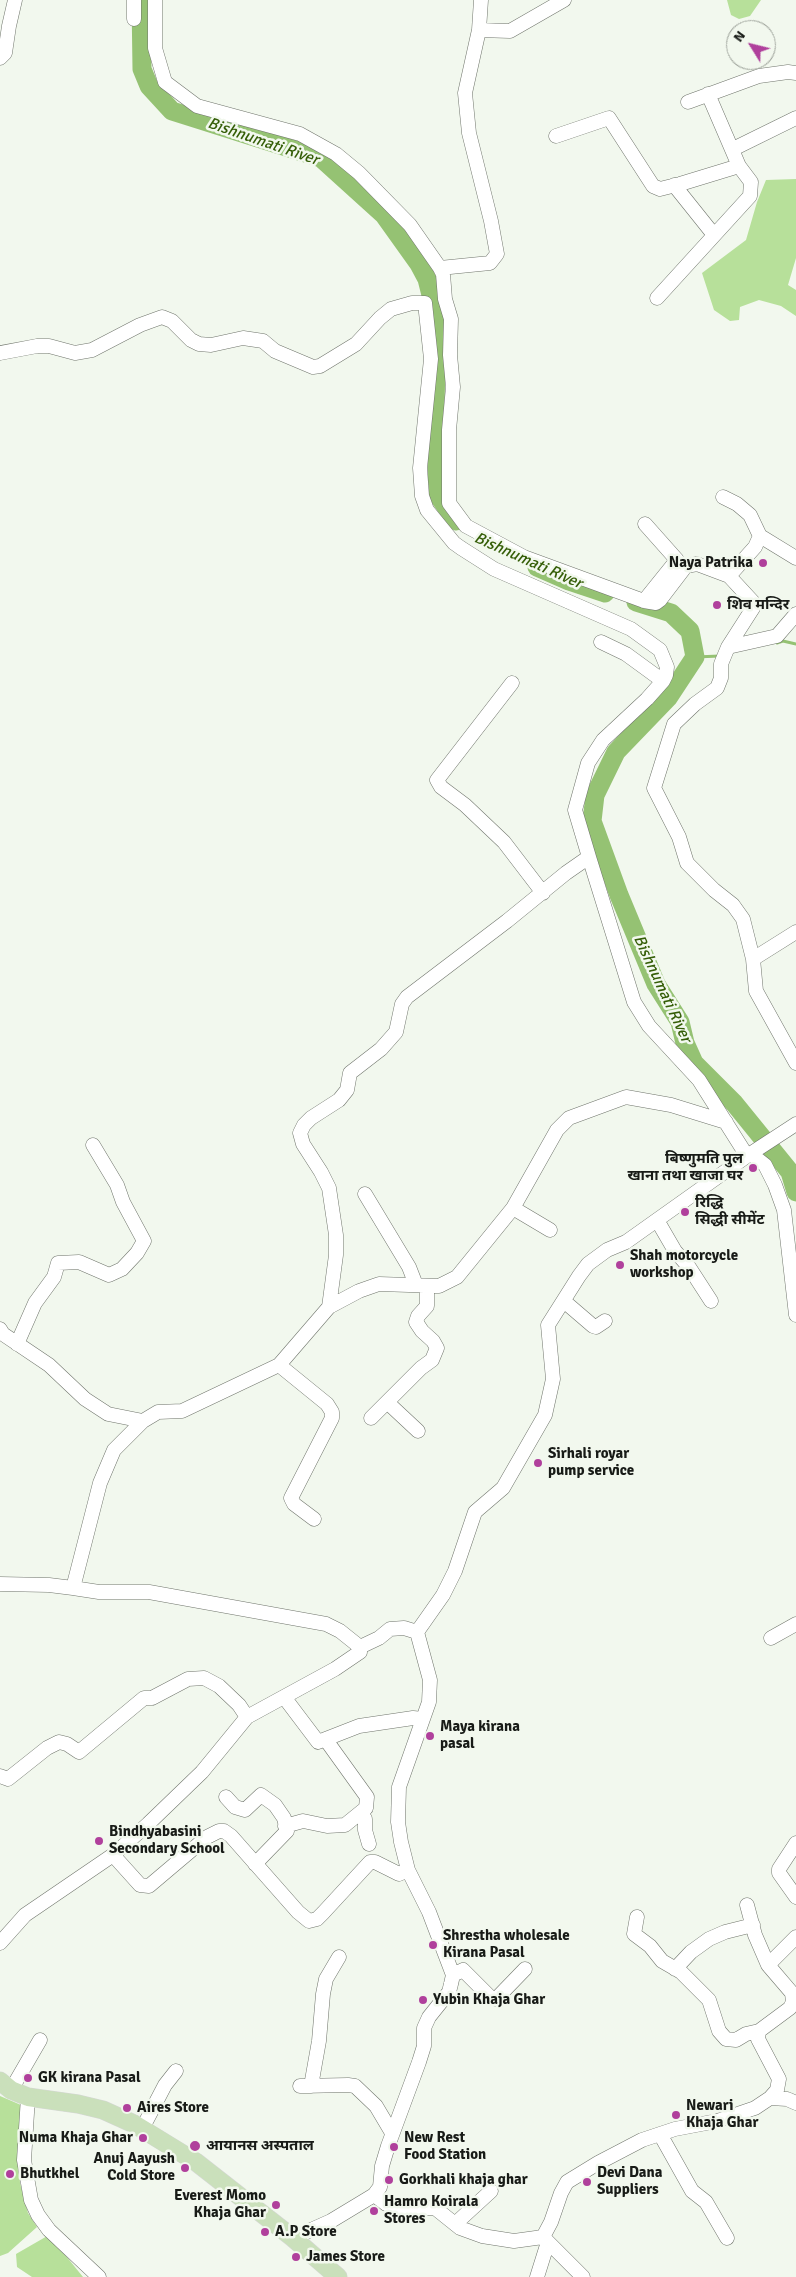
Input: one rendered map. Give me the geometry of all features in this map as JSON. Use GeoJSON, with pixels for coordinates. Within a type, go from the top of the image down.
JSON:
{"type":"FeatureCollection","features":[{"type":"Feature","properties":{"kind":"main road"},"geometry":{"type":"LineString","coordinates":[[6,2086],[28,2097],[102,2110],[142,2129],[196,2162],[293,2238],[338,2277]]}},
{"type":"Feature","properties":{"kind":"street"},"geometry":{"type":"LineString","coordinates":[[0,58],[5,53],[9,26],[16,0]]}},
{"type":"Feature","properties":{"kind":"street"},"geometry":{"type":"LineString","coordinates":[[134,0],[134,19]]}},
{"type":"Feature","properties":{"kind":"street"},"geometry":{"type":"LineString","coordinates":[[156,0],[155,48],[165,82],[197,106],[300,134],[336,154],[359,173],[410,225],[440,268],[443,274],[436,301],[420,468],[422,496],[427,510],[454,543],[494,569],[631,629],[660,650],[667,667],[666,675],[647,699],[603,740],[588,763],[575,810],[634,1002],[648,1026],[699,1080],[726,1122],[752,1153],[765,1165],[775,1185],[784,1210],[796,1315]]}},
{"type":"Feature","properties":{"kind":"street"},"geometry":{"type":"LineString","coordinates":[[440,268],[490,263],[497,254],[491,221],[469,133],[465,94],[479,30],[481,0]]}},
{"type":"Feature","properties":{"kind":"street"},"geometry":{"type":"LineString","coordinates":[[479,30],[510,32],[563,0]]}},
{"type":"Feature","properties":{"kind":"street"},"geometry":{"type":"LineString","coordinates":[[688,102],[759,76],[788,72],[796,73]]}},
{"type":"Feature","properties":{"kind":"street"},"geometry":{"type":"LineString","coordinates":[[658,298],[750,196],[752,190],[751,182],[739,166],[734,149],[708,94]]}},
{"type":"Feature","properties":{"kind":"street"},"geometry":{"type":"LineString","coordinates":[[556,136],[609,118],[653,186],[660,189],[739,166]]}},
{"type":"Feature","properties":{"kind":"street"},"geometry":{"type":"LineString","coordinates":[[734,149],[796,118]]}},
{"type":"Feature","properties":{"kind":"street"},"geometry":{"type":"LineString","coordinates":[[674,185],[714,235]]}},
{"type":"Feature","properties":{"kind":"street"},"geometry":{"type":"LineString","coordinates":[[0,354],[38,346],[50,346],[75,353],[92,350],[140,324],[162,317],[172,321],[191,340],[198,344],[211,345],[243,338],[263,341],[275,351],[313,367],[320,366],[356,344],[391,309],[412,303],[436,301]]}},
{"type":"Feature","properties":{"kind":"street"},"geometry":{"type":"LineString","coordinates":[[436,301],[450,319],[450,355],[453,387],[449,430],[449,502],[466,526],[492,542],[524,557],[644,601],[656,603],[686,566],[697,564],[729,576],[753,602],[753,608],[728,647],[721,664],[722,678],[717,688],[695,704],[674,724],[654,788],[679,837],[688,863],[714,890],[733,904],[743,919],[753,959],[756,991],[796,1064]]}},
{"type":"Feature","properties":{"kind":"street"},"geometry":{"type":"LineString","coordinates":[[723,497],[737,504],[750,515],[760,536],[796,558]]}},
{"type":"Feature","properties":{"kind":"street"},"geometry":{"type":"LineString","coordinates":[[644,601],[677,560],[645,524]]}},
{"type":"Feature","properties":{"kind":"street"},"geometry":{"type":"LineString","coordinates":[[729,576],[756,547],[760,536]]}},
{"type":"Feature","properties":{"kind":"street"},"geometry":{"type":"LineString","coordinates":[[728,647],[778,636],[796,614]]}},
{"type":"Feature","properties":{"kind":"street"},"geometry":{"type":"LineString","coordinates":[[601,642],[626,654],[662,681]]}},
{"type":"Feature","properties":{"kind":"street"},"geometry":{"type":"LineString","coordinates":[[512,683],[437,780],[441,787],[465,805],[504,842],[542,893]]}},
{"type":"Feature","properties":{"kind":"street"},"geometry":{"type":"LineString","coordinates":[[328,1306],[336,1255],[336,1235],[329,1188],[303,1144],[300,1133],[304,1125],[311,1118],[339,1100],[347,1090],[350,1073],[381,1048],[396,1032],[402,1004],[407,997],[589,857]]}},
{"type":"Feature","properties":{"kind":"street"},"geometry":{"type":"LineString","coordinates":[[753,959],[796,932]]}},
{"type":"Feature","properties":{"kind":"street"},"geometry":{"type":"LineString","coordinates":[[73,1588],[100,1482],[114,1450],[143,1421],[158,1412],[182,1411],[279,1365],[328,1306],[379,1284],[439,1286],[457,1277],[513,1208],[557,1130],[569,1118],[626,1097],[678,1107],[726,1122]]}},
{"type":"Feature","properties":{"kind":"street"},"geometry":{"type":"LineString","coordinates":[[293,2238],[331,2221],[374,2195],[380,2187],[382,2166],[392,2133],[424,2046],[424,2028],[429,2017],[449,1992],[453,1975],[429,1912],[408,1870],[400,1842],[398,1822],[399,1787],[429,1702],[430,1680],[417,1632],[447,1587],[455,1571],[475,1512],[488,1503],[508,1482],[545,1415],[553,1379],[548,1325],[588,1264],[607,1250],[626,1242],[752,1153],[793,1127]]}},
{"type":"Feature","properties":{"kind":"street"},"geometry":{"type":"LineString","coordinates":[[17,1344],[35,1303],[54,1278],[58,1263],[79,1262],[109,1275],[122,1269],[137,1253],[144,1241],[123,1202],[117,1185],[93,1145]]}},
{"type":"Feature","properties":{"kind":"street"},"geometry":{"type":"LineString","coordinates":[[365,1194],[422,1286],[427,1306],[418,1316],[416,1322],[422,1331],[433,1341],[436,1348],[432,1360],[420,1368],[388,1403],[371,1418]]}},
{"type":"Feature","properties":{"kind":"street"},"geometry":{"type":"LineString","coordinates":[[513,1208],[550,1230]]}},
{"type":"Feature","properties":{"kind":"street"},"geometry":{"type":"LineString","coordinates":[[657,1220],[675,1251],[689,1267],[711,1301]]}},
{"type":"Feature","properties":{"kind":"street"},"geometry":{"type":"LineString","coordinates":[[564,1302],[593,1326],[596,1327],[606,1321]]}},
{"type":"Feature","properties":{"kind":"street"},"geometry":{"type":"LineString","coordinates":[[0,1329],[3,1334],[49,1365],[85,1399],[108,1414],[143,1421]]}},
{"type":"Feature","properties":{"kind":"street"},"geometry":{"type":"LineString","coordinates":[[279,1365],[327,1404],[332,1412],[332,1418],[291,1498],[294,1504],[314,1518]]}},
{"type":"Feature","properties":{"kind":"street"},"geometry":{"type":"LineString","coordinates":[[388,1403],[418,1431]]}},
{"type":"Feature","properties":{"kind":"street"},"geometry":{"type":"LineString","coordinates":[[0,1584],[49,1585],[99,1592],[149,1592],[326,1624],[340,1631],[360,1647]]}},
{"type":"Feature","properties":{"kind":"street"},"geometry":{"type":"LineString","coordinates":[[771,1638],[796,1624]]}},
{"type":"Feature","properties":{"kind":"street"},"geometry":{"type":"LineString","coordinates":[[360,1647],[379,1638],[390,1629],[404,1628],[417,1632]]}},
{"type":"Feature","properties":{"kind":"street"},"geometry":{"type":"LineString","coordinates":[[0,1943],[24,1915],[113,1856],[202,1772],[248,1717],[351,1659],[360,1652],[360,1647]]}},
{"type":"Feature","properties":{"kind":"street"},"geometry":{"type":"LineString","coordinates":[[0,1776],[8,1779],[47,1748],[59,1742],[67,1744],[79,1752],[144,1698],[152,1698],[188,1679],[204,1678],[219,1686],[239,1705],[248,1717]]}},
{"type":"Feature","properties":{"kind":"street"},"geometry":{"type":"LineString","coordinates":[[284,1697],[318,1742],[359,1726],[413,1718],[423,1719]]}},
{"type":"Feature","properties":{"kind":"street"},"geometry":{"type":"LineString","coordinates":[[285,1826],[303,1820],[327,1826],[345,1825],[366,1808],[367,1797],[326,1740]]}},
{"type":"Feature","properties":{"kind":"street"},"geometry":{"type":"LineString","coordinates":[[226,1797],[236,1807],[245,1810],[261,1795],[276,1805],[284,1818],[287,1831],[255,1864]]}},
{"type":"Feature","properties":{"kind":"street"},"geometry":{"type":"LineString","coordinates":[[361,1813],[365,1819],[365,1830],[369,1844]]}},
{"type":"Feature","properties":{"kind":"street"},"geometry":{"type":"LineString","coordinates":[[113,1856],[140,1885],[149,1886],[207,1837],[219,1831],[224,1831],[231,1836],[298,1912],[309,1920],[317,1919],[324,1913],[370,1862],[375,1862],[399,1874],[408,1870]]}},
{"type":"Feature","properties":{"kind":"street"},"geometry":{"type":"LineString","coordinates":[[796,1843],[779,1869],[796,1897]]}},
{"type":"Feature","properties":{"kind":"street"},"geometry":{"type":"LineString","coordinates":[[637,1917],[634,1934],[650,1946],[662,1961],[675,1969],[709,2000],[719,2030],[726,2039],[736,2040],[746,2034],[759,2031],[790,2008],[793,2002],[792,1993],[768,1965],[758,1944],[748,1905]]}},
{"type":"Feature","properties":{"kind":"street"},"geometry":{"type":"LineString","coordinates":[[675,1969],[691,1952],[709,1939],[725,1932],[753,1925]]}},
{"type":"Feature","properties":{"kind":"street"},"geometry":{"type":"LineString","coordinates":[[768,1965],[796,1938]]}},
{"type":"Feature","properties":{"kind":"street"},"geometry":{"type":"LineString","coordinates":[[339,1957],[326,1979],[319,2041],[306,2086],[348,2085],[359,2089],[376,2106],[392,2133]]}},
{"type":"Feature","properties":{"kind":"street"},"geometry":{"type":"LineString","coordinates":[[453,1975],[463,1970],[491,1998],[496,1999],[525,1969]]}},
{"type":"Feature","properties":{"kind":"street"},"geometry":{"type":"LineString","coordinates":[[537,2277],[545,2239],[561,2193],[567,2182],[642,2140],[726,2118],[755,2108],[770,2098],[777,2090],[779,2079],[758,2039],[759,2031]]}},
{"type":"Feature","properties":{"kind":"street"},"geometry":{"type":"LineString","coordinates":[[6,2086],[40,2040]]}},
{"type":"Feature","properties":{"kind":"street"},"geometry":{"type":"LineString","coordinates":[[142,2129],[165,2085],[176,2071]]}},
{"type":"Feature","properties":{"kind":"street"},"geometry":{"type":"LineString","coordinates":[[28,2097],[24,2160],[31,2200],[38,2215],[49,2230],[99,2277]]}},
{"type":"Feature","properties":{"kind":"street"},"geometry":{"type":"LineString","coordinates":[[770,2098],[787,2099],[796,2102]]}},
{"type":"Feature","properties":{"kind":"street"},"geometry":{"type":"LineString","coordinates":[[660,2134],[692,2191],[706,2202],[727,2238]]}},
{"type":"Feature","properties":{"kind":"street"},"geometry":{"type":"LineString","coordinates":[[455,2224],[492,2191]]}},
{"type":"Feature","properties":{"kind":"street"},"geometry":{"type":"LineString","coordinates":[[374,2195],[397,2209],[435,2208],[455,2224],[482,2236],[506,2240],[545,2239],[583,2277]]}},
{"type":"Feature","properties":{"kind":"green space"},"geometry":{"type":"Polygon","coordinates":[[[727,0],[761,0],[750,16],[739,19],[731,15],[727,0]]]}},
{"type":"Feature","properties":{"kind":"green space"},"geometry":{"type":"Polygon","coordinates":[[[796,179],[796,258],[788,285],[796,290],[796,316],[781,306],[759,300],[740,307],[739,320],[730,321],[714,310],[702,273],[746,240],[757,202],[766,180],[796,179]]]}},
{"type":"Feature","properties":{"kind":"green space","name":"Bhutkhel"},"geometry":{"type":"Polygon","coordinates":[[[0,2096],[21,2105],[18,2143],[20,2183],[28,2213],[37,2227],[8,2253],[0,2256],[0,2096]]]}},
{"type":"Feature","properties":{"kind":"green space"},"geometry":{"type":"Polygon","coordinates":[[[49,2235],[83,2277],[32,2277],[17,2267],[16,2254],[49,2235]]]}},
{"type":"Feature","properties":{"kind":"waterway","name":"Bishnumati River"},"geometry":{"type":"LineString","coordinates":[[141,0],[142,69],[149,86],[172,111],[321,158],[384,215],[419,264],[427,279],[437,319],[435,408],[438,495],[456,521]]}},
{"type":"Feature","properties":{"kind":"waterway","name":"Bishnumati River"},"geometry":{"type":"LineString","coordinates":[[537,567],[569,581],[605,593]]}},
{"type":"Feature","properties":{"kind":"waterway","name":"Bishnumati River"},"geometry":{"type":"LineString","coordinates":[[636,602],[671,613],[690,631],[695,657],[668,698],[616,752],[595,795],[592,821],[619,895],[656,984],[680,1022],[685,1043],[694,1063],[734,1103],[790,1172],[796,1192]]}},
{"type":"Feature","properties":{"kind":"waterway"},"geometry":{"type":"LineString","coordinates":[[777,643],[783,641],[796,644]]}},
{"type":"Feature","properties":{"kind":"waterway"},"geometry":{"type":"LineString","coordinates":[[695,657],[720,656]]}},
{"type":"Feature","properties":{"kind":"place","name":"Naya Patrika"},"geometry":{"type":"Point","coordinates":[763,563]}},
{"type":"Feature","properties":{"kind":"place","name":"शिव मन्दिर"},"geometry":{"type":"Point","coordinates":[717,605]}},
{"type":"Feature","properties":{"kind":"place","name":"बिष्णुमति पुल खाना तथा खाजा घर"},"geometry":{"type":"Point","coordinates":[753,1168]}},
{"type":"Feature","properties":{"kind":"place","name":"रिद्धि सिद्धी सीमेंट"},"geometry":{"type":"Point","coordinates":[685,1212]}},
{"type":"Feature","properties":{"kind":"place","name":"Shah motorcycle workshop"},"geometry":{"type":"Point","coordinates":[620,1265]}},
{"type":"Feature","properties":{"kind":"place","name":"Sirhali royar pump service"},"geometry":{"type":"Point","coordinates":[538,1463]}},
{"type":"Feature","properties":{"kind":"place","name":"Maya kirana pasal"},"geometry":{"type":"Point","coordinates":[430,1736]}},
{"type":"Feature","properties":{"kind":"place","name":"Bindhyabasini Secondary School"},"geometry":{"type":"Point","coordinates":[99,1841]}},
{"type":"Feature","properties":{"kind":"place","name":"Shrestha wholesale Kirana Pasal"},"geometry":{"type":"Point","coordinates":[433,1945]}},
{"type":"Feature","properties":{"kind":"place","name":"Yubin Khaja Ghar"},"geometry":{"type":"Point","coordinates":[423,2000]}},
{"type":"Feature","properties":{"kind":"place","name":"GK kirana Pasal"},"geometry":{"type":"Point","coordinates":[28,2078]}},
{"type":"Feature","properties":{"kind":"place","name":"Aires Store"},"geometry":{"type":"Point","coordinates":[127,2108]}},
{"type":"Feature","properties":{"kind":"place","name":"Newari Khaja Ghar"},"geometry":{"type":"Point","coordinates":[676,2115]}},
{"type":"Feature","properties":{"kind":"place","name":"Numa Khaja Ghar"},"geometry":{"type":"Point","coordinates":[143,2138]}},
{"type":"Feature","properties":{"kind":"place","name":"आयानस अस्पताल"},"geometry":{"type":"Point","coordinates":[195,2146]}},
{"type":"Feature","properties":{"kind":"place","name":"New Rest Food Station"},"geometry":{"type":"Point","coordinates":[394,2147]}},
{"type":"Feature","properties":{"kind":"place","name":"Anuj Aayush Cold Store"},"geometry":{"type":"Point","coordinates":[185,2168]}},
{"type":"Feature","properties":{"kind":"place","name":"Bhutkhel"},"geometry":{"type":"Point","coordinates":[10,2174]}},
{"type":"Feature","properties":{"kind":"place","name":"Gorkhali khaja ghar"},"geometry":{"type":"Point","coordinates":[389,2180]}},
{"type":"Feature","properties":{"kind":"place","name":"Devi Dana Suppliers"},"geometry":{"type":"Point","coordinates":[587,2182]}},
{"type":"Feature","properties":{"kind":"place","name":"Everest Momo Khaja Ghar"},"geometry":{"type":"Point","coordinates":[276,2205]}},
{"type":"Feature","properties":{"kind":"place","name":"Hamro Koirala Stores"},"geometry":{"type":"Point","coordinates":[374,2211]}},
{"type":"Feature","properties":{"kind":"place","name":"A.P Store"},"geometry":{"type":"Point","coordinates":[265,2232]}},
{"type":"Feature","properties":{"kind":"place","name":"James Store"},"geometry":{"type":"Point","coordinates":[296,2257]}}]}
